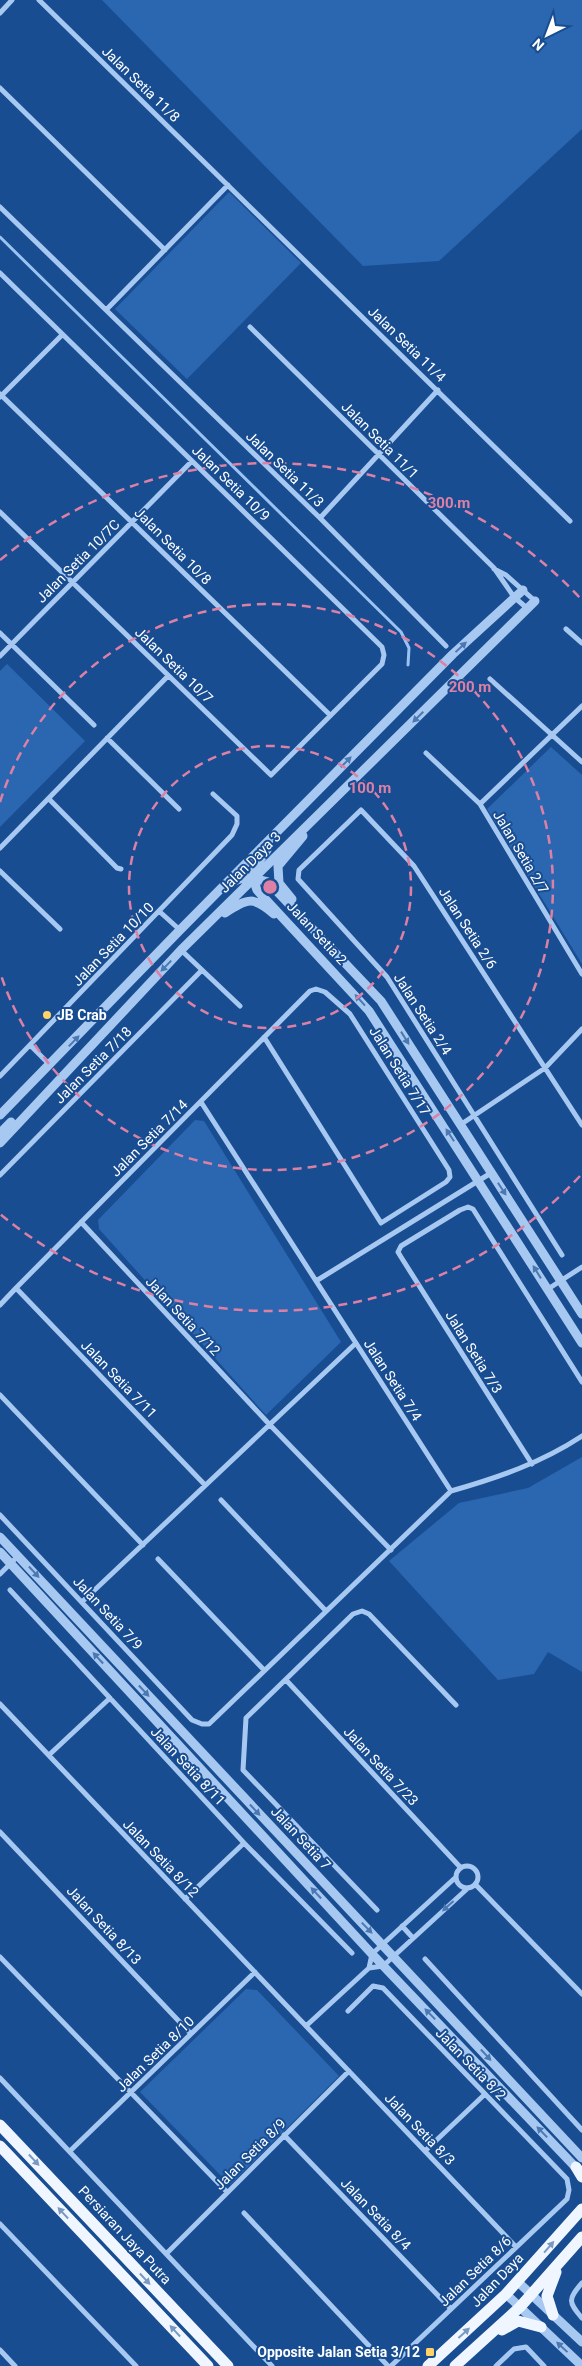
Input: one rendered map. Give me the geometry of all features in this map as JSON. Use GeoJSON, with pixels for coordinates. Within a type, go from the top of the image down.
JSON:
{"type":"FeatureCollection","features":[{"type":"Feature","properties":{"kind":"main road","name":"Persiaran Jaya Putra"},"geometry":{"type":"LineString","coordinates":[[0,2125],[228,2366]]}},
{"type":"Feature","properties":{"kind":"main road"},"geometry":{"type":"LineString","coordinates":[[0,2146],[208,2366]]}},
{"type":"Feature","properties":{"kind":"main road","name":"Jalan Daya"},"geometry":{"type":"LineString","coordinates":[[428,2366],[518,2282],[581,2209]]}},
{"type":"Feature","properties":{"kind":"main road"},"geometry":{"type":"LineString","coordinates":[[455,2366],[520,2307],[582,2237]]}},
{"type":"Feature","properties":{"kind":"main road"},"geometry":{"type":"LineString","coordinates":[[553,2316],[547,2296],[559,2263]]}},
{"type":"Feature","properties":{"kind":"main road"},"geometry":{"type":"LineString","coordinates":[[487,2337],[518,2321],[541,2328]]}},
{"type":"Feature","properties":{"kind":"street"},"geometry":{"type":"LineString","coordinates":[[0,13],[12,0]]}},
{"type":"Feature","properties":{"kind":"street","name":"Jalan Setia 11/8"},"geometry":{"type":"LineString","coordinates":[[39,0],[228,185]]}},
{"type":"Feature","properties":{"kind":"street"},"geometry":{"type":"LineString","coordinates":[[0,88],[165,250]]}},
{"type":"Feature","properties":{"kind":"street"},"geometry":{"type":"LineString","coordinates":[[106,310],[228,185]]}},
{"type":"Feature","properties":{"kind":"street","name":"Jalan Setia 11/4"},"geometry":{"type":"LineString","coordinates":[[228,185],[570,521]]}},
{"type":"Feature","properties":{"kind":"street","name":"Jalan Setia 11/3"},"geometry":{"type":"LineString","coordinates":[[0,207],[320,518],[446,646]]}},
{"type":"Feature","properties":{"kind":"street","name":"Jalan Setia 10/9"},"geometry":{"type":"LineString","coordinates":[[0,274],[382,647],[384,654],[382,664],[330,715]]}},
{"type":"Feature","properties":{"kind":"street","name":"Jalan Setia 11/1"},"geometry":{"type":"LineString","coordinates":[[250,327],[494,568],[514,597],[528,609]]}},
{"type":"Feature","properties":{"kind":"street"},"geometry":{"type":"LineString","coordinates":[[1,396],[62,335]]}},
{"type":"Feature","properties":{"kind":"street"},"geometry":{"type":"LineString","coordinates":[[320,518],[438,390]]}},
{"type":"Feature","properties":{"kind":"street","name":"Jalan Setia 10/8"},"geometry":{"type":"LineString","coordinates":[[1,396],[330,715]]}},
{"type":"Feature","properties":{"kind":"street","name":"Jalan Setia 10/7C"},"geometry":{"type":"LineString","coordinates":[[0,656],[192,462]]}},
{"type":"Feature","properties":{"kind":"street","name":"Jalan Setia 10/7"},"geometry":{"type":"LineString","coordinates":[[0,512],[271,775],[330,715]]}},
{"type":"Feature","properties":{"kind":"street","name":"Jalan Setia 11/1"},"geometry":{"type":"LineString","coordinates":[[494,568],[506,575],[536,601]]}},
{"type":"Feature","properties":{"kind":"street","name":"Jalan Daya 3"},"geometry":{"type":"LineString","coordinates":[[0,1116],[180,930],[453,654],[523,590]]}},
{"type":"Feature","properties":{"kind":"street","name":"Jalan Daya 3"},"geometry":{"type":"LineString","coordinates":[[0,1143],[181,950],[536,601]]}},
{"type":"Feature","properties":{"kind":"street"},"geometry":{"type":"LineString","coordinates":[[566,629],[582,643]]}},
{"type":"Feature","properties":{"kind":"street"},"geometry":{"type":"LineString","coordinates":[[0,633],[94,725]]}},
{"type":"Feature","properties":{"kind":"street"},"geometry":{"type":"LineString","coordinates":[[0,848],[168,676]]}},
{"type":"Feature","properties":{"kind":"street"},"geometry":{"type":"LineString","coordinates":[[490,679],[582,762]]}},
{"type":"Feature","properties":{"kind":"street"},"geometry":{"type":"LineString","coordinates":[[480,804],[582,706]]}},
{"type":"Feature","properties":{"kind":"street"},"geometry":{"type":"LineString","coordinates":[[107,738],[179,809]]}},
{"type":"Feature","properties":{"kind":"street","name":"Jalan Setia 2/7"},"geometry":{"type":"LineString","coordinates":[[426,753],[480,804],[582,974]]}},
{"type":"Feature","properties":{"kind":"street"},"geometry":{"type":"LineString","coordinates":[[160,912],[180,930],[188,926],[230,884],[239,878],[253,878],[260,857],[308,806],[318,790]]}},
{"type":"Feature","properties":{"kind":"street","name":"Jalan Setia 10/10"},"geometry":{"type":"LineString","coordinates":[[0,1076],[160,912],[232,835],[237,824],[236,816],[213,794]]}},
{"type":"Feature","properties":{"kind":"street"},"geometry":{"type":"LineString","coordinates":[[49,799],[117,868],[121,869]]}},
{"type":"Feature","properties":{"kind":"street"},"geometry":{"type":"LineString","coordinates":[[327,942],[279,883],[277,874],[278,866],[330,803]]}},
{"type":"Feature","properties":{"kind":"street","name":"Jalan Setia 2/6"},"geometry":{"type":"LineString","coordinates":[[361,810],[414,866],[582,1125]]}},
{"type":"Feature","properties":{"kind":"street","name":"Jalan Setia 2/4"},"geometry":{"type":"LineString","coordinates":[[361,810],[299,870],[298,879],[386,977],[562,1255]]}},
{"type":"Feature","properties":{"kind":"street"},"geometry":{"type":"LineString","coordinates":[[0,871],[60,929]]}},
{"type":"Feature","properties":{"kind":"street","name":"Jalan Setia 2"},"geometry":{"type":"LineString","coordinates":[[253,878],[268,882],[381,1001],[582,1314]]}},
{"type":"Feature","properties":{"kind":"street","name":"Jalan Setia 2"},"geometry":{"type":"LineString","coordinates":[[253,878],[257,890],[369,1011],[582,1343]]}},
{"type":"Feature","properties":{"kind":"street"},"geometry":{"type":"LineString","coordinates":[[210,923],[234,907],[249,901],[259,902],[317,953]]}},
{"type":"Feature","properties":{"kind":"street"},"geometry":{"type":"LineString","coordinates":[[181,950],[240,1006]]}},
{"type":"Feature","properties":{"kind":"street","name":"Jalan Setia 7/18"},"geometry":{"type":"LineString","coordinates":[[0,1175],[202,970]]}},
{"type":"Feature","properties":{"kind":"street","name":"Jalan Setia 7/14"},"geometry":{"type":"LineString","coordinates":[[0,1305],[310,991],[316,990]]}},
{"type":"Feature","properties":{"kind":"street","name":"Jalan Setia 7/17"},"geometry":{"type":"LineString","coordinates":[[264,1037],[381,1223],[446,1182],[450,1177],[449,1170],[350,1014],[325,992],[316,990]]}},
{"type":"Feature","properties":{"kind":"street"},"geometry":{"type":"LineString","coordinates":[[460,1125],[545,1068],[582,1029]]}},
{"type":"Feature","properties":{"kind":"street"},"geometry":{"type":"LineString","coordinates":[[30,1045],[51,1065]]}},
{"type":"Feature","properties":{"kind":"street"},"geometry":{"type":"LineString","coordinates":[[0,1133],[29,1104],[43,1095]]}},
{"type":"Feature","properties":{"kind":"street"},"geometry":{"type":"LineString","coordinates":[[0,1111],[15,1100]]}},
{"type":"Feature","properties":{"kind":"street","name":"Jalan Setia 7/4"},"geometry":{"type":"LineString","coordinates":[[201,1102],[451,1491]]}},
{"type":"Feature","properties":{"kind":"street"},"geometry":{"type":"LineString","coordinates":[[316,1281],[491,1173]]}},
{"type":"Feature","properties":{"kind":"street","name":"Jalan Setia 7/3"},"geometry":{"type":"LineString","coordinates":[[532,1464],[398,1252],[401,1246],[460,1210],[468,1207],[473,1209],[582,1382]]}},
{"type":"Feature","properties":{"kind":"street","name":"Jalan Setia 7/12"},"geometry":{"type":"LineString","coordinates":[[81,1222],[270,1425],[391,1550]]}},
{"type":"Feature","properties":{"kind":"street"},"geometry":{"type":"LineString","coordinates":[[548,1289],[582,1267]]}},
{"type":"Feature","properties":{"kind":"street","name":"Jalan Setia 7/11"},"geometry":{"type":"LineString","coordinates":[[16,1288],[205,1485]]}},
{"type":"Feature","properties":{"kind":"street"},"geometry":{"type":"LineString","coordinates":[[83,1601],[356,1343]]}},
{"type":"Feature","properties":{"kind":"street"},"geometry":{"type":"LineString","coordinates":[[0,1395],[143,1545]]}},
{"type":"Feature","properties":{"kind":"street"},"geometry":{"type":"LineString","coordinates":[[158,1559],[264,1670],[451,1491],[493,1479],[532,1464],[582,1436]]}},
{"type":"Feature","properties":{"kind":"street"},"geometry":{"type":"LineString","coordinates":[[221,1500],[326,1611]]}},
{"type":"Feature","properties":{"kind":"street","name":"Jalan Setia 7/9"},"geometry":{"type":"LineString","coordinates":[[0,1514],[192,1720],[202,1724],[209,1724],[264,1670]]}},
{"type":"Feature","properties":{"kind":"street","name":"Jalan Setia 7"},"geometry":{"type":"LineString","coordinates":[[0,1537],[383,1945],[580,2169]]}},
{"type":"Feature","properties":{"kind":"street","name":"Jalan Setia 7"},"geometry":{"type":"LineString","coordinates":[[0,1552],[383,1966],[580,2169]]}},
{"type":"Feature","properties":{"kind":"street"},"geometry":{"type":"LineString","coordinates":[[0,1574],[18,1556]]}},
{"type":"Feature","properties":{"kind":"street","name":"Jalan Setia 8/11"},"geometry":{"type":"LineString","coordinates":[[10,1590],[244,1843],[352,1953]]}},
{"type":"Feature","properties":{"kind":"street"},"geometry":{"type":"LineString","coordinates":[[377,1910],[243,1770],[247,1715],[286,1680],[353,1614],[362,1611],[369,1614],[456,1705]]}},
{"type":"Feature","properties":{"kind":"street","name":"Jalan Setia 7/23"},"geometry":{"type":"LineString","coordinates":[[286,1680],[461,1868]]}},
{"type":"Feature","properties":{"kind":"street"},"geometry":{"type":"LineString","coordinates":[[49,1755],[110,1698]]}},
{"type":"Feature","properties":{"kind":"street","name":"Jalan Setia 8/12"},"geometry":{"type":"LineString","coordinates":[[0,1704],[306,2026]]}},
{"type":"Feature","properties":{"kind":"street","name":"Jalan Setia 8/13"},"geometry":{"type":"LineString","coordinates":[[0,1832],[191,2034]]}},
{"type":"Feature","properties":{"kind":"street"},"geometry":{"type":"LineString","coordinates":[[185,1899],[244,1843]]}},
{"type":"Feature","properties":{"kind":"street"},"geometry":{"type":"LineString","coordinates":[[306,2026],[369,1968],[383,1966],[468,1888],[475,1884],[478,1877],[476,1871],[470,1867],[461,1868],[456,1877],[372,1954],[369,1968]]}},
{"type":"Feature","properties":{"kind":"street"},"geometry":{"type":"LineString","coordinates":[[456,1877],[461,1886],[468,1888]]}},
{"type":"Feature","properties":{"kind":"street"},"geometry":{"type":"LineString","coordinates":[[475,1884],[582,1994]]}},
{"type":"Feature","properties":{"kind":"street"},"geometry":{"type":"LineString","coordinates":[[402,1926],[413,1938]]}},
{"type":"Feature","properties":{"kind":"street"},"geometry":{"type":"LineString","coordinates":[[0,1957],[227,2192]]}},
{"type":"Feature","properties":{"kind":"street"},"geometry":{"type":"LineString","coordinates":[[425,1960],[582,2130]]}},
{"type":"Feature","properties":{"kind":"street","name":"Jalan Setia 8/10"},"geometry":{"type":"LineString","coordinates":[[70,2152],[255,1972]]}},
{"type":"Feature","properties":{"kind":"street","name":"Jalan Setia 8/2"},"geometry":{"type":"LineString","coordinates":[[348,2011],[373,1986],[384,1988],[484,2095],[567,2179],[569,2190]]}},
{"type":"Feature","properties":{"kind":"street","name":"Jalan Setia 8/3"},"geometry":{"type":"LineString","coordinates":[[306,2026],[516,2247]]}},
{"type":"Feature","properties":{"kind":"street","name":"Jalan Setia 8/9"},"geometry":{"type":"LineString","coordinates":[[167,2253],[349,2071]]}},
{"type":"Feature","properties":{"kind":"street"},"geometry":{"type":"LineString","coordinates":[[0,2078],[272,2366]]}},
{"type":"Feature","properties":{"kind":"street"},"geometry":{"type":"LineString","coordinates":[[425,2151],[484,2095]]}},
{"type":"Feature","properties":{"kind":"street","name":"Jalan Setia 8/4"},"geometry":{"type":"LineString","coordinates":[[284,2135],[451,2309]]}},
{"type":"Feature","properties":{"kind":"street","name":"Jalan Setia 8/6"},"geometry":{"type":"LineString","coordinates":[[389,2366],[567,2199],[569,2190]]}},
{"type":"Feature","properties":{"kind":"street"},"geometry":{"type":"LineString","coordinates":[[244,2214],[389,2366]]}},
{"type":"Feature","properties":{"kind":"street"},"geometry":{"type":"LineString","coordinates":[[0,2224],[136,2366]]}},
{"type":"Feature","properties":{"kind":"street"},"geometry":{"type":"LineString","coordinates":[[518,2282],[582,2342]]}},
{"type":"Feature","properties":{"kind":"street"},"geometry":{"type":"LineString","coordinates":[[582,2283],[572,2294],[570,2301],[573,2308],[582,2318]]}},
{"type":"Feature","properties":{"kind":"street"},"geometry":{"type":"LineString","coordinates":[[506,2294],[582,2366]]}},
{"type":"Feature","properties":{"kind":"street"},"geometry":{"type":"LineString","coordinates":[[496,2366],[514,2349],[526,2347],[544,2366]]}},
{"type":"Feature","properties":{"kind":"street"},"geometry":{"type":"LineString","coordinates":[[0,2350],[16,2366]]}},
{"type":"Feature","properties":{"kind":"shaded area"},"geometry":{"type":"Polygon","coordinates":[[[102,0],[582,0],[582,129],[439,261],[363,266],[102,0]]]}},
{"type":"Feature","properties":{"kind":"shaded area"},"geometry":{"type":"Polygon","coordinates":[[[229,192],[301,263],[187,379],[115,309],[229,192]]]}},
{"type":"Feature","properties":{"kind":"shaded area"},"geometry":{"type":"Polygon","coordinates":[[[7,664],[85,741],[0,827],[0,671],[7,664]]]}},
{"type":"Feature","properties":{"kind":"shaded area"},"geometry":{"type":"Polygon","coordinates":[[[551,747],[582,775],[582,964],[487,809],[551,747]]]}},
{"type":"Feature","properties":{"kind":"shaded area"},"geometry":{"type":"Polygon","coordinates":[[[195,1120],[204,1121],[341,1342],[266,1415],[99,1229],[98,1220],[195,1120]]]}},
{"type":"Feature","properties":{"kind":"shaded area"},"geometry":{"type":"Polygon","coordinates":[[[582,1457],[582,1672],[548,1652],[534,1674],[498,1680],[389,1561],[459,1503],[528,1488],[582,1457]]]}},
{"type":"Feature","properties":{"kind":"shaded area"},"geometry":{"type":"Polygon","coordinates":[[[246,1989],[257,1990],[339,2076],[230,2185],[140,2092],[246,1989]]]}},
{"type":"Feature","properties":{"kind":"waterway"},"geometry":{"type":"LineString","coordinates":[[0,237],[401,632],[409,648],[408,665]]}},
{"type":"Feature","properties":{"kind":"place","name":"JB Crab"},"geometry":{"type":"Point","coordinates":[47,1015]}},
{"type":"Feature","properties":{"kind":"place","name":"Opposite Jalan Setia 3/12"},"geometry":{"type":"Point","coordinates":[430,2352]}}]}
